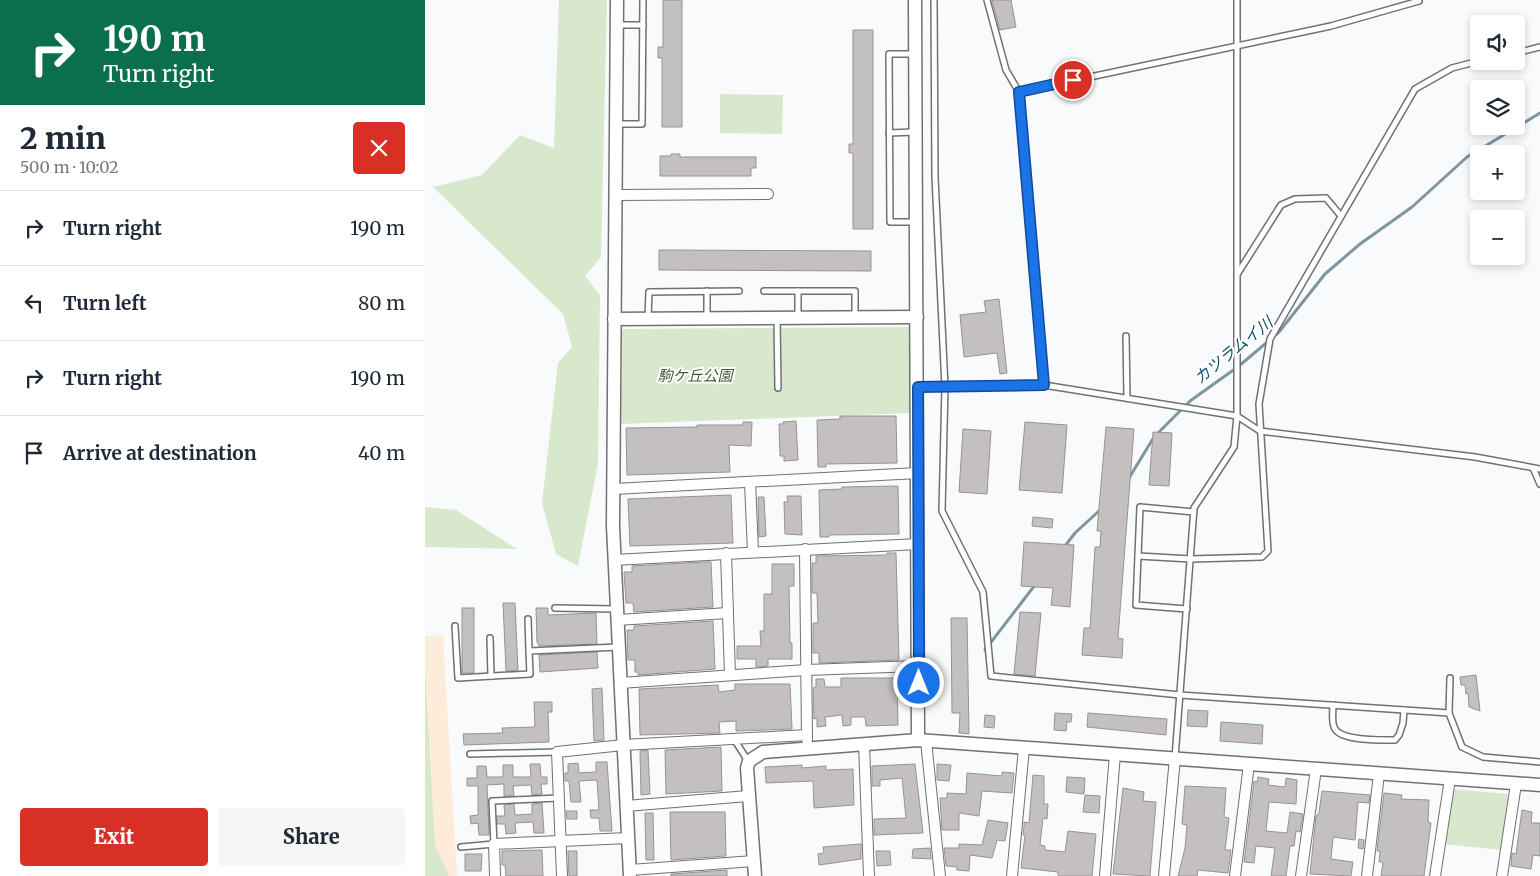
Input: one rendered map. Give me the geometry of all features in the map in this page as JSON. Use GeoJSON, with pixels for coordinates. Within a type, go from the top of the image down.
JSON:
{"type":"FeatureCollection","features":[{"type":"Feature","properties":{"kind":"street"},"geometry":{"type":"LineString","coordinates":[[617,0],[614,560],[630,873],[754,861]]}},
{"type":"Feature","properties":{"kind":"street"},"geometry":{"type":"LineString","coordinates":[[915,0],[918,666],[922,741],[940,876]]}},
{"type":"Feature","properties":{"kind":"street"},"geometry":{"type":"LineString","coordinates":[[616,196],[768,194]]}},
{"type":"Feature","properties":{"kind":"street"},"geometry":{"type":"LineString","coordinates":[[614,319],[917,317]]}},
{"type":"Feature","properties":{"kind":"street"},"geometry":{"type":"LineString","coordinates":[[614,489],[918,473]]}},
{"type":"Feature","properties":{"kind":"street"},"geometry":{"type":"LineString","coordinates":[[750,482],[753,552]]}},
{"type":"Feature","properties":{"kind":"street"},"geometry":{"type":"LineString","coordinates":[[614,560],[918,544]]}},
{"type":"Feature","properties":{"kind":"street"},"geometry":{"type":"LineString","coordinates":[[805,549],[807,748]]}},
{"type":"Feature","properties":{"kind":"street"},"geometry":{"type":"LineString","coordinates":[[726,553],[730,675]]}},
{"type":"Feature","properties":{"kind":"street"},"geometry":{"type":"LineString","coordinates":[[617,614],[728,613]]}},
{"type":"Feature","properties":{"kind":"street"},"geometry":{"type":"LineString","coordinates":[[620,683],[806,670],[918,666]]}},
{"type":"Feature","properties":{"kind":"street"},"geometry":{"type":"LineString","coordinates":[[562,876],[557,752],[623,745],[807,735]]}},
{"type":"Feature","properties":{"kind":"street"},"geometry":{"type":"LineString","coordinates":[[755,876],[749,796],[749,761],[763,752],[922,741],[1540,786]]}},
{"type":"Feature","properties":{"kind":"street"},"geometry":{"type":"LineString","coordinates":[[864,744],[869,876]]}},
{"type":"Feature","properties":{"kind":"street"},"geometry":{"type":"LineString","coordinates":[[1011,876],[1024,748]]}},
{"type":"Feature","properties":{"kind":"street"},"geometry":{"type":"LineString","coordinates":[[1105,876],[1115,754]]}},
{"type":"Feature","properties":{"kind":"street"},"geometry":{"type":"LineString","coordinates":[[1164,876],[1175,758]]}},
{"type":"Feature","properties":{"kind":"street"},"geometry":{"type":"LineString","coordinates":[[1235,876],[1249,764]]}},
{"type":"Feature","properties":{"kind":"street"},"geometry":{"type":"LineString","coordinates":[[1301,876],[1316,769]]}},
{"type":"Feature","properties":{"kind":"street"},"geometry":{"type":"LineString","coordinates":[[1367,876],[1379,774]]}},
{"type":"Feature","properties":{"kind":"street"},"geometry":{"type":"LineString","coordinates":[[1435,876],[1450,779]]}},
{"type":"Feature","properties":{"kind":"street"},"geometry":{"type":"LineString","coordinates":[[1502,876],[1516,784]]}},
{"type":"Feature","properties":{"kind":"street"},"geometry":{"type":"LineString","coordinates":[[627,806],[749,796]]}},
{"type":"Feature","properties":{"kind":"street"},"geometry":{"type":"LineString","coordinates":[[495,876],[494,844],[628,838]]}},
{"type":"Feature","properties":{"kind":"lane"},"geometry":{"type":"LineString","coordinates":[[616,124],[642,124],[643,0]]}},
{"type":"Feature","properties":{"kind":"lane"},"geometry":{"type":"LineString","coordinates":[[934,0],[935,178],[945,387],[942,511],[983,592],[991,676],[1180,695],[1449,713]]}},
{"type":"Feature","properties":{"kind":"lane"},"geometry":{"type":"LineString","coordinates":[[987,0],[1006,70],[1019,92],[1044,385]]}},
{"type":"Feature","properties":{"kind":"lane"},"geometry":{"type":"LineString","coordinates":[[1175,758],[1194,512],[1234,447],[1237,416],[1237,0]]}},
{"type":"Feature","properties":{"kind":"lane"},"geometry":{"type":"LineString","coordinates":[[1019,92],[1331,26],[1419,2]]}},
{"type":"Feature","properties":{"kind":"lane"},"geometry":{"type":"LineString","coordinates":[[617,24],[643,25]]}},
{"type":"Feature","properties":{"kind":"lane"},"geometry":{"type":"LineString","coordinates":[[1525,51],[1540,47]]}},
{"type":"Feature","properties":{"kind":"lane"},"geometry":{"type":"LineString","coordinates":[[915,54],[889,54],[889,133],[890,222],[916,222]]}},
{"type":"Feature","properties":{"kind":"lane"},"geometry":{"type":"LineString","coordinates":[[1138,556],[1191,559],[1262,557],[1268,551],[1259,404],[1270,339],[1415,90],[1452,68],[1470,63]]}},
{"type":"Feature","properties":{"kind":"lane"},"geometry":{"type":"LineString","coordinates":[[889,133],[915,132]]}},
{"type":"Feature","properties":{"kind":"lane"},"geometry":{"type":"LineString","coordinates":[[1237,274],[1281,205],[1295,198],[1326,198],[1341,216]]}},
{"type":"Feature","properties":{"kind":"lane"},"geometry":{"type":"LineString","coordinates":[[707,291],[707,318]]}},
{"type":"Feature","properties":{"kind":"lane"},"geometry":{"type":"LineString","coordinates":[[648,319],[649,292],[739,291]]}},
{"type":"Feature","properties":{"kind":"lane"},"geometry":{"type":"LineString","coordinates":[[763,291],[855,291],[855,317]]}},
{"type":"Feature","properties":{"kind":"lane"},"geometry":{"type":"LineString","coordinates":[[797,291],[798,318]]}},
{"type":"Feature","properties":{"kind":"lane"},"geometry":{"type":"LineString","coordinates":[[777,318],[778,388]]}},
{"type":"Feature","properties":{"kind":"lane"},"geometry":{"type":"LineString","coordinates":[[1126,336],[1127,398]]}},
{"type":"Feature","properties":{"kind":"lane"},"geometry":{"type":"LineString","coordinates":[[918,387],[1044,385],[1237,416],[1260,431],[1475,457],[1540,469]]}},
{"type":"Feature","properties":{"kind":"lane"},"geometry":{"type":"LineString","coordinates":[[1533,468],[1540,484]]}},
{"type":"Feature","properties":{"kind":"lane"},"geometry":{"type":"LineString","coordinates":[[1187,609],[1136,605],[1140,507],[1194,512]]}},
{"type":"Feature","properties":{"kind":"lane"},"geometry":{"type":"LineString","coordinates":[[555,608],[617,614]]}},
{"type":"Feature","properties":{"kind":"lane"},"geometry":{"type":"LineString","coordinates":[[455,626],[458,678],[530,674],[528,619]]}},
{"type":"Feature","properties":{"kind":"lane"},"geometry":{"type":"LineString","coordinates":[[490,638],[491,676]]}},
{"type":"Feature","properties":{"kind":"lane"},"geometry":{"type":"LineString","coordinates":[[529,651],[618,647]]}},
{"type":"Feature","properties":{"kind":"lane"},"geometry":{"type":"LineString","coordinates":[[1450,678],[1449,713],[1462,747],[1483,758],[1540,762]]}},
{"type":"Feature","properties":{"kind":"lane"},"geometry":{"type":"LineString","coordinates":[[1333,705],[1334,727],[1339,734],[1347,737],[1395,740],[1399,735],[1404,710]]}},
{"type":"Feature","properties":{"kind":"lane"},"geometry":{"type":"LineString","coordinates":[[734,739],[749,761]]}},
{"type":"Feature","properties":{"kind":"lane"},"geometry":{"type":"LineString","coordinates":[[470,754],[557,752]]}},
{"type":"Feature","properties":{"kind":"lane"},"geometry":{"type":"LineString","coordinates":[[461,846],[494,844],[492,801],[559,798]]}},
{"type":"Feature","properties":{"kind":"shaded area"},"geometry":{"type":"Polygon","coordinates":[[[443,635],[457,876],[425,876],[425,636],[443,635]]]}},
{"type":"Feature","properties":{"kind":"green space"},"geometry":{"type":"Polygon","coordinates":[[[559,0],[607,0],[601,257],[585,276],[600,295],[598,463],[578,566],[556,554],[542,503],[558,363],[572,347],[563,314],[433,187],[482,175],[520,135],[554,148],[559,0]]]}},
{"type":"Feature","properties":{"kind":"green space"},"geometry":{"type":"Polygon","coordinates":[[[720,94],[783,95],[782,134],[720,133],[720,94]]]}},
{"type":"Feature","properties":{"kind":"green space","name":"駒ケ丘公園"},"geometry":{"type":"Polygon","coordinates":[[[909,327],[911,413],[621,424],[622,329],[909,327]]]}},
{"type":"Feature","properties":{"kind":"green space"},"geometry":{"type":"Polygon","coordinates":[[[425,507],[456,510],[517,549],[425,547],[425,507]]]}},
{"type":"Feature","properties":{"kind":"green space"},"geometry":{"type":"Polygon","coordinates":[[[425,669],[435,845],[449,876],[425,876],[425,669]]]}},
{"type":"Feature","properties":{"kind":"green space"},"geometry":{"type":"Polygon","coordinates":[[[1452,789],[1508,794],[1501,850],[1444,844],[1452,789]]]}},
{"type":"Feature","properties":{"kind":"building"},"geometry":{"type":"Polygon","coordinates":[[[663,0],[682,0],[682,127],[662,127],[662,58],[658,58],[658,47],[663,47],[663,0]]]}},
{"type":"Feature","properties":{"kind":"building"},"geometry":{"type":"Polygon","coordinates":[[[992,0],[1011,0],[1016,27],[1000,30],[992,0]]]}},
{"type":"Feature","properties":{"kind":"building"},"geometry":{"type":"Polygon","coordinates":[[[853,30],[873,30],[873,229],[853,229],[853,153],[849,153],[849,144],[853,144],[853,30]]]}},
{"type":"Feature","properties":{"kind":"building"},"geometry":{"type":"Polygon","coordinates":[[[671,154],[680,154],[680,157],[756,157],[756,168],[751,168],[751,176],[660,176],[660,156],[671,156],[671,154]]]}},
{"type":"Feature","properties":{"kind":"building"},"geometry":{"type":"Polygon","coordinates":[[[659,250],[871,251],[871,271],[659,270],[659,250]]]}},
{"type":"Feature","properties":{"kind":"building"},"geometry":{"type":"Polygon","coordinates":[[[999,299],[1007,373],[1000,374],[997,353],[964,357],[960,315],[986,312],[984,301],[999,299]]]}},
{"type":"Feature","properties":{"kind":"building"},"geometry":{"type":"Polygon","coordinates":[[[840,416],[896,416],[897,463],[826,464],[826,467],[818,467],[817,420],[840,419],[840,416]]]}},
{"type":"Feature","properties":{"kind":"building"},"geometry":{"type":"Polygon","coordinates":[[[796,421],[798,460],[784,461],[784,456],[780,456],[779,424],[796,421]]]}},
{"type":"Feature","properties":{"kind":"building"},"geometry":{"type":"Polygon","coordinates":[[[743,422],[752,422],[751,446],[729,445],[730,472],[627,475],[626,428],[743,425],[743,422]]]}},
{"type":"Feature","properties":{"kind":"building"},"geometry":{"type":"Polygon","coordinates":[[[1025,422],[1067,425],[1062,493],[1019,490],[1025,422]]]}},
{"type":"Feature","properties":{"kind":"building"},"geometry":{"type":"Polygon","coordinates":[[[1106,427],[1134,429],[1118,638],[1123,639],[1122,658],[1082,655],[1084,628],[1090,628],[1095,547],[1100,547],[1101,531],[1097,531],[1106,427]]]}},
{"type":"Feature","properties":{"kind":"building"},"geometry":{"type":"Polygon","coordinates":[[[963,429],[991,431],[987,494],[959,492],[963,429]]]}},
{"type":"Feature","properties":{"kind":"building"},"geometry":{"type":"Polygon","coordinates":[[[1153,432],[1172,433],[1169,486],[1149,485],[1153,432]]]}},
{"type":"Feature","properties":{"kind":"building"},"geometry":{"type":"Polygon","coordinates":[[[898,486],[899,534],[829,535],[829,537],[820,537],[819,490],[842,489],[842,487],[898,486]]]}},
{"type":"Feature","properties":{"kind":"building"},"geometry":{"type":"Polygon","coordinates":[[[731,495],[733,543],[630,546],[628,499],[731,495]]]}},
{"type":"Feature","properties":{"kind":"building"},"geometry":{"type":"Polygon","coordinates":[[[787,496],[801,496],[802,535],[785,534],[784,502],[788,502],[787,496]]]}},
{"type":"Feature","properties":{"kind":"building"},"geometry":{"type":"Polygon","coordinates":[[[758,497],[764,497],[766,536],[759,537],[758,497]]]}},
{"type":"Feature","properties":{"kind":"building"},"geometry":{"type":"Polygon","coordinates":[[[1033,517],[1053,519],[1052,528],[1032,526],[1033,517]]]}},
{"type":"Feature","properties":{"kind":"building"},"geometry":{"type":"Polygon","coordinates":[[[1024,542],[1074,545],[1070,607],[1051,605],[1053,588],[1021,586],[1024,542]]]}},
{"type":"Feature","properties":{"kind":"building"},"geometry":{"type":"Polygon","coordinates":[[[887,553],[896,553],[899,660],[819,663],[819,653],[813,653],[813,623],[818,623],[817,593],[812,593],[812,563],[816,563],[816,556],[887,555],[887,553]]]}},
{"type":"Feature","properties":{"kind":"building"},"geometry":{"type":"Polygon","coordinates":[[[711,562],[713,607],[634,612],[633,603],[626,603],[624,572],[632,572],[632,566],[711,562]]]}},
{"type":"Feature","properties":{"kind":"building"},"geometry":{"type":"Polygon","coordinates":[[[772,564],[794,564],[794,586],[789,586],[792,659],[768,659],[768,666],[756,667],[756,659],[737,659],[737,646],[761,646],[760,631],[764,631],[764,594],[772,594],[772,564]]]}},
{"type":"Feature","properties":{"kind":"building"},"geometry":{"type":"Polygon","coordinates":[[[503,603],[515,603],[518,670],[506,671],[503,603]]]}},
{"type":"Feature","properties":{"kind":"building"},"geometry":{"type":"Polygon","coordinates":[[[462,608],[474,608],[474,673],[462,673],[462,608]]]}},
{"type":"Feature","properties":{"kind":"building"},"geometry":{"type":"Polygon","coordinates":[[[536,608],[548,608],[548,615],[596,613],[597,644],[539,646],[537,642],[536,608]]]}},
{"type":"Feature","properties":{"kind":"building"},"geometry":{"type":"Polygon","coordinates":[[[1020,612],[1041,613],[1035,676],[1014,674],[1020,612]]]}},
{"type":"Feature","properties":{"kind":"building"},"geometry":{"type":"Polygon","coordinates":[[[951,618],[967,618],[969,734],[959,733],[960,713],[952,713],[951,618]]]}},
{"type":"Feature","properties":{"kind":"building"},"geometry":{"type":"Polygon","coordinates":[[[713,621],[715,669],[638,675],[638,672],[635,672],[635,660],[628,660],[627,630],[634,630],[634,626],[713,621]]]}},
{"type":"Feature","properties":{"kind":"building"},"geometry":{"type":"Polygon","coordinates":[[[597,652],[598,668],[540,672],[539,655],[597,652]]]}},
{"type":"Feature","properties":{"kind":"building"},"geometry":{"type":"Polygon","coordinates":[[[1476,675],[1480,711],[1469,707],[1468,693],[1466,694],[1465,685],[1461,685],[1460,677],[1476,675]]]}},
{"type":"Feature","properties":{"kind":"building"},"geometry":{"type":"Polygon","coordinates":[[[841,678],[897,678],[898,725],[866,726],[865,717],[851,717],[851,725],[843,726],[842,715],[825,717],[826,726],[817,727],[817,718],[814,719],[813,688],[816,687],[816,679],[824,679],[825,687],[841,687],[841,678]]]}},
{"type":"Feature","properties":{"kind":"building"},"geometry":{"type":"Polygon","coordinates":[[[735,684],[790,684],[792,729],[736,731],[736,721],[719,722],[720,733],[640,735],[639,689],[718,685],[719,692],[735,690],[735,684]]]}},
{"type":"Feature","properties":{"kind":"building"},"geometry":{"type":"Polygon","coordinates":[[[602,688],[604,740],[594,741],[592,689],[602,688]]]}},
{"type":"Feature","properties":{"kind":"building"},"geometry":{"type":"Polygon","coordinates":[[[534,702],[552,702],[552,712],[548,712],[549,742],[464,745],[463,734],[503,733],[502,728],[535,727],[534,702]]]}},
{"type":"Feature","properties":{"kind":"building"},"geometry":{"type":"Polygon","coordinates":[[[1188,710],[1208,711],[1207,727],[1187,726],[1188,710]]]}},
{"type":"Feature","properties":{"kind":"building"},"geometry":{"type":"Polygon","coordinates":[[[1055,713],[1072,714],[1071,722],[1067,722],[1066,731],[1054,730],[1055,713]]]}},
{"type":"Feature","properties":{"kind":"building"},"geometry":{"type":"Polygon","coordinates":[[[1088,713],[1167,719],[1166,735],[1087,727],[1088,713]]]}},
{"type":"Feature","properties":{"kind":"building"},"geometry":{"type":"Polygon","coordinates":[[[985,715],[995,716],[994,728],[984,727],[985,715]]]}},
{"type":"Feature","properties":{"kind":"building"},"geometry":{"type":"Polygon","coordinates":[[[1221,722],[1263,725],[1262,744],[1220,741],[1221,722]]]}},
{"type":"Feature","properties":{"kind":"building"},"geometry":{"type":"Polygon","coordinates":[[[721,747],[722,791],[666,794],[665,750],[721,747]]]}},
{"type":"Feature","properties":{"kind":"building"},"geometry":{"type":"Polygon","coordinates":[[[648,750],[650,794],[641,795],[640,751],[648,750]]]}},
{"type":"Feature","properties":{"kind":"building"},"geometry":{"type":"Polygon","coordinates":[[[596,762],[607,762],[612,831],[600,831],[599,818],[591,818],[590,810],[599,810],[597,780],[579,781],[581,802],[571,802],[569,781],[565,781],[565,773],[568,773],[568,764],[578,763],[579,773],[596,772],[596,762]]]}},
{"type":"Feature","properties":{"kind":"building"},"geometry":{"type":"Polygon","coordinates":[[[530,764],[540,764],[541,777],[547,777],[547,784],[541,784],[542,794],[532,795],[531,785],[513,786],[514,796],[504,796],[504,784],[487,785],[489,835],[479,835],[478,823],[471,824],[470,816],[478,815],[478,786],[467,786],[467,778],[477,778],[477,766],[486,766],[487,777],[503,777],[503,765],[513,765],[513,777],[531,777],[530,764]]]}},
{"type":"Feature","properties":{"kind":"building"},"geometry":{"type":"Polygon","coordinates":[[[915,764],[923,833],[874,835],[874,819],[906,818],[902,778],[880,780],[880,786],[872,786],[872,766],[915,764]]]}},
{"type":"Feature","properties":{"kind":"building"},"geometry":{"type":"Polygon","coordinates":[[[937,764],[951,765],[949,781],[937,780],[937,764]]]}},
{"type":"Feature","properties":{"kind":"building"},"geometry":{"type":"Polygon","coordinates":[[[802,765],[802,768],[826,766],[826,770],[853,769],[854,805],[814,808],[813,781],[766,783],[765,767],[802,765]]]}},
{"type":"Feature","properties":{"kind":"building"},"geometry":{"type":"Polygon","coordinates":[[[1002,772],[1014,773],[1012,793],[982,791],[979,816],[959,813],[959,830],[942,830],[940,798],[947,798],[947,793],[966,794],[967,773],[1002,776],[1002,772]]]}},
{"type":"Feature","properties":{"kind":"building"},"geometry":{"type":"Polygon","coordinates":[[[1033,775],[1044,776],[1044,804],[1048,804],[1047,819],[1043,818],[1040,845],[1045,846],[1045,850],[1065,852],[1068,831],[1096,834],[1092,876],[1058,876],[1058,872],[1021,868],[1025,835],[1023,835],[1024,822],[1029,823],[1033,775]]]}},
{"type":"Feature","properties":{"kind":"building"},"geometry":{"type":"Polygon","coordinates":[[[1067,777],[1085,778],[1084,794],[1066,792],[1067,777]]]}},
{"type":"Feature","properties":{"kind":"building"},"geometry":{"type":"Polygon","coordinates":[[[1258,777],[1269,779],[1268,785],[1285,787],[1286,778],[1297,780],[1296,804],[1269,802],[1266,831],[1287,833],[1290,812],[1303,814],[1300,832],[1296,831],[1294,846],[1290,846],[1286,876],[1271,876],[1275,848],[1256,846],[1254,863],[1244,862],[1254,781],[1257,782],[1258,777]]]}},
{"type":"Feature","properties":{"kind":"building"},"geometry":{"type":"Polygon","coordinates":[[[1185,786],[1226,788],[1224,817],[1229,818],[1225,850],[1231,850],[1228,873],[1198,870],[1197,876],[1178,876],[1185,848],[1187,825],[1182,824],[1185,786]]]}},
{"type":"Feature","properties":{"kind":"building"},"geometry":{"type":"Polygon","coordinates":[[[1123,788],[1144,792],[1143,801],[1156,802],[1150,876],[1113,874],[1123,788]]]}},
{"type":"Feature","properties":{"kind":"building"},"geometry":{"type":"Polygon","coordinates":[[[1322,791],[1370,795],[1369,803],[1358,802],[1355,840],[1333,837],[1331,859],[1353,862],[1351,876],[1310,874],[1316,816],[1319,813],[1322,791]]]}},
{"type":"Feature","properties":{"kind":"building"},"geometry":{"type":"Polygon","coordinates":[[[1384,793],[1402,795],[1401,799],[1429,800],[1428,822],[1431,823],[1424,876],[1381,876],[1383,862],[1379,862],[1380,851],[1377,851],[1384,793]]]}},
{"type":"Feature","properties":{"kind":"building"},"geometry":{"type":"Polygon","coordinates":[[[1085,795],[1100,796],[1099,813],[1083,812],[1085,795]]]}},
{"type":"Feature","properties":{"kind":"building"},"geometry":{"type":"Polygon","coordinates":[[[542,803],[544,833],[534,833],[533,822],[515,823],[516,833],[506,834],[505,824],[497,824],[497,816],[505,816],[504,805],[514,804],[515,815],[532,814],[532,804],[542,803]]]}},
{"type":"Feature","properties":{"kind":"building"},"geometry":{"type":"Polygon","coordinates":[[[1522,810],[1532,812],[1531,823],[1540,823],[1540,856],[1533,855],[1531,869],[1511,866],[1512,853],[1516,854],[1522,810]]]}},
{"type":"Feature","properties":{"kind":"building"},"geometry":{"type":"Polygon","coordinates":[[[566,811],[577,811],[577,819],[567,819],[566,811]]]}},
{"type":"Feature","properties":{"kind":"building"},"geometry":{"type":"Polygon","coordinates":[[[670,812],[725,812],[726,856],[671,860],[670,812]]]}},
{"type":"Feature","properties":{"kind":"building"},"geometry":{"type":"Polygon","coordinates":[[[645,813],[653,813],[654,860],[646,860],[645,813]]]}},
{"type":"Feature","properties":{"kind":"building"},"geometry":{"type":"Polygon","coordinates":[[[988,820],[1008,823],[1005,841],[997,840],[992,858],[970,855],[969,871],[957,870],[957,867],[946,866],[944,848],[959,848],[959,844],[982,845],[988,820]]]}},
{"type":"Feature","properties":{"kind":"building"},"geometry":{"type":"Polygon","coordinates":[[[1359,839],[1364,840],[1363,849],[1358,848],[1359,839]]]}},
{"type":"Feature","properties":{"kind":"building"},"geometry":{"type":"Polygon","coordinates":[[[861,844],[861,859],[819,865],[818,854],[824,853],[823,847],[861,844]]]}},
{"type":"Feature","properties":{"kind":"building"},"geometry":{"type":"Polygon","coordinates":[[[930,848],[931,859],[912,858],[913,849],[930,848]]]}},
{"type":"Feature","properties":{"kind":"building"},"geometry":{"type":"Polygon","coordinates":[[[542,850],[543,876],[506,876],[505,865],[502,865],[502,851],[542,850]]]}},
{"type":"Feature","properties":{"kind":"building"},"geometry":{"type":"Polygon","coordinates":[[[568,851],[577,851],[577,876],[569,876],[568,851]]]}},
{"type":"Feature","properties":{"kind":"building"},"geometry":{"type":"Polygon","coordinates":[[[876,851],[890,851],[891,865],[877,866],[876,851]]]}},
{"type":"Feature","properties":{"kind":"building"},"geometry":{"type":"Polygon","coordinates":[[[465,854],[482,854],[481,871],[465,871],[465,854]]]}},
{"type":"Feature","properties":{"kind":"building"},"geometry":{"type":"Polygon","coordinates":[[[727,870],[727,876],[671,876],[671,874],[727,870]]]}},
{"type":"Feature","properties":{"kind":"waterway","name":"カツラムイ川"},"geometry":{"type":"LineString","coordinates":[[1129,478],[1154,437],[1190,401],[1239,366],[1279,332],[1325,274],[1360,244],[1412,207],[1467,157],[1540,113]]}},
{"type":"Feature","properties":{"kind":"waterway","name":"カツラムイ川"},"geometry":{"type":"LineString","coordinates":[[1065,546],[1075,533],[1100,510]]}},
{"type":"Feature","properties":{"kind":"waterway","name":"カツラムイ川"},"geometry":{"type":"LineString","coordinates":[[985,650],[1035,585]]}},
{"type":"Feature","properties":{"kind":"route"},"geometry":{"type":"LineString","coordinates":[[919,683],[918,387],[1044,385],[1019,92],[1073,80]]}}]}
